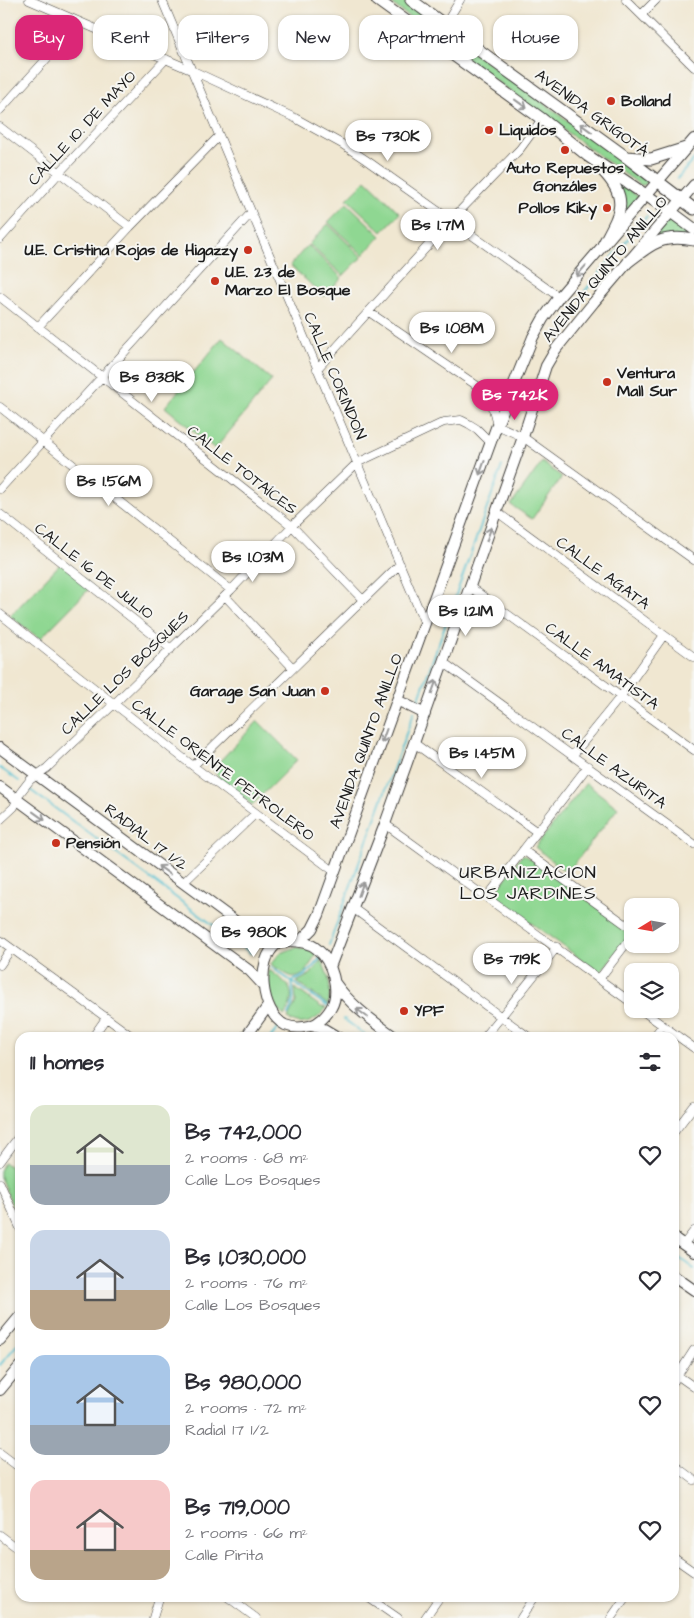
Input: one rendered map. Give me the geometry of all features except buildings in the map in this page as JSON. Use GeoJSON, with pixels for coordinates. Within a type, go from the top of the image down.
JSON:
{"type":"FeatureCollection","features":[{"type":"Feature","properties":{"kind":"highway"},"geometry":{"type":"LineString","coordinates":[[377,0],[542,119],[588,156],[694,229]]}},
{"type":"Feature","properties":{"kind":"highway","name":"AVENIDA GRIGOTÁ"},"geometry":{"type":"LineString","coordinates":[[411,0],[431,15]]}},
{"type":"Feature","properties":{"kind":"highway","name":"AVENIDA GRIGOTÁ"},"geometry":{"type":"LineString","coordinates":[[483,53],[626,156],[694,209]]}},
{"type":"Feature","properties":{"kind":"highway"},"geometry":{"type":"LineString","coordinates":[[626,156],[651,159],[686,148]]}},
{"type":"Feature","properties":{"kind":"highway"},"geometry":{"type":"LineString","coordinates":[[588,156],[614,183],[620,198],[618,214],[603,246]]}},
{"type":"Feature","properties":{"kind":"highway"},"geometry":{"type":"LineString","coordinates":[[629,261],[648,246],[661,240],[673,237],[694,240]]}},
{"type":"Feature","properties":{"kind":"main road","name":"AVENIDA QUINTO ANILLO"},"geometry":{"type":"LineString","coordinates":[[300,941],[312,929],[319,915],[491,443],[533,337],[559,297],[694,139]]}},
{"type":"Feature","properties":{"kind":"main road","name":"AVENIDA QUINTO ANILLO"},"geometry":{"type":"LineString","coordinates":[[330,967],[354,908],[444,662],[546,366],[556,349],[694,185]]}},
{"type":"Feature","properties":{"kind":"main road"},"geometry":{"type":"LineString","coordinates":[[398,700],[425,714]]}},
{"type":"Feature","properties":{"kind":"main road","name":"RADIAL 17 1/2"},"geometry":{"type":"LineString","coordinates":[[0,748],[254,935],[267,942],[278,944]]}},
{"type":"Feature","properties":{"kind":"main road"},"geometry":{"type":"LineString","coordinates":[[0,787],[250,971],[263,985]]}},
{"type":"Feature","properties":{"kind":"main road"},"geometry":{"type":"LineString","coordinates":[[311,1026],[325,1018],[332,1006],[334,982],[330,967],[325,957],[317,949],[300,941],[288,940],[278,944],[268,955],[264,967],[263,985],[268,1006],[276,1018],[285,1025],[297,1028],[311,1026],[329,1032]]}},
{"type":"Feature","properties":{"kind":"main road"},"geometry":{"type":"LineString","coordinates":[[334,982],[345,998],[388,1032]]}},
{"type":"Feature","properties":{"kind":"main road"},"geometry":{"type":"LineString","coordinates":[[249,1032],[268,1006]]}},
{"type":"Feature","properties":{"kind":"main road"},"geometry":{"type":"LineString","coordinates":[[294,1032],[297,1028]]}},
{"type":"Feature","properties":{"kind":"main road"},"geometry":{"type":"LineString","coordinates":[[679,1242],[694,1252]]}},
{"type":"Feature","properties":{"kind":"main road"},"geometry":{"type":"LineString","coordinates":[[679,1280],[694,1290]]}},
{"type":"Feature","properties":{"kind":"main road"},"geometry":{"type":"LineString","coordinates":[[0,1340],[15,1322]]}},
{"type":"Feature","properties":{"kind":"main road"},"geometry":{"type":"LineString","coordinates":[[0,1390],[15,1374]]}},
{"type":"Feature","properties":{"kind":"street"},"geometry":{"type":"LineString","coordinates":[[29,0],[64,15]]}},
{"type":"Feature","properties":{"kind":"street","name":"CALLE CORINDON"},"geometry":{"type":"LineString","coordinates":[[162,0],[425,624]]}},
{"type":"Feature","properties":{"kind":"street"},"geometry":{"type":"LineString","coordinates":[[451,15],[460,0]]}},
{"type":"Feature","properties":{"kind":"street"},"geometry":{"type":"LineString","coordinates":[[626,0],[694,67]]}},
{"type":"Feature","properties":{"kind":"street"},"geometry":{"type":"LineString","coordinates":[[642,14],[656,0]]}},
{"type":"Feature","properties":{"kind":"street"},"geometry":{"type":"LineString","coordinates":[[0,110],[45,60]]}},
{"type":"Feature","properties":{"kind":"street","name":"CALLE 1O. DE MAYO"},"geometry":{"type":"LineString","coordinates":[[0,239],[165,60]]}},
{"type":"Feature","properties":{"kind":"street"},"geometry":{"type":"LineString","coordinates":[[168,60],[295,118],[334,140],[366,160],[559,297]]}},
{"type":"Feature","properties":{"kind":"street"},"geometry":{"type":"LineString","coordinates":[[317,369],[451,220],[520,149],[542,119]]}},
{"type":"Feature","properties":{"kind":"street"},"geometry":{"type":"LineString","coordinates":[[0,127],[130,227]]}},
{"type":"Feature","properties":{"kind":"street"},"geometry":{"type":"LineString","coordinates":[[38,326],[218,136]]}},
{"type":"Feature","properties":{"kind":"street"},"geometry":{"type":"LineString","coordinates":[[0,489],[252,213]]}},
{"type":"Feature","properties":{"kind":"street","name":"CALLE TOTAÍCES"},"geometry":{"type":"LineString","coordinates":[[0,297],[292,526],[363,600]]}},
{"type":"Feature","properties":{"kind":"street"},"geometry":{"type":"LineString","coordinates":[[369,312],[476,385],[493,408],[498,425],[523,437],[694,560]]}},
{"type":"Feature","properties":{"kind":"street"},"geometry":{"type":"LineString","coordinates":[[0,407],[231,590]]}},
{"type":"Feature","properties":{"kind":"street","name":"CALLE LOS BOSQUES"},"geometry":{"type":"LineString","coordinates":[[0,820],[14,807],[20,792],[30,780],[46,768],[171,649],[357,463],[444,422],[461,420],[477,429],[491,443]]}},
{"type":"Feature","properties":{"kind":"street","name":"CALLE AGATA"},"geometry":{"type":"LineString","coordinates":[[497,512],[694,657]]}},
{"type":"Feature","properties":{"kind":"street","name":"CALLE 16 DE JULIO"},"geometry":{"type":"LineString","coordinates":[[0,514],[171,649]]}},
{"type":"Feature","properties":{"kind":"street"},"geometry":{"type":"LineString","coordinates":[[194,766],[400,564]]}},
{"type":"Feature","properties":{"kind":"street","name":"CALLE AMATISTA"},"geometry":{"type":"LineString","coordinates":[[470,587],[694,750]]}},
{"type":"Feature","properties":{"kind":"street"},"geometry":{"type":"LineString","coordinates":[[225,596],[293,668]]}},
{"type":"Feature","properties":{"kind":"street","name":"CALLE ORIENTE PETROLERO"},"geometry":{"type":"LineString","coordinates":[[0,614],[194,766],[335,872]]}},
{"type":"Feature","properties":{"kind":"street"},"geometry":{"type":"LineString","coordinates":[[573,755],[621,696],[664,635]]}},
{"type":"Feature","properties":{"kind":"street","name":"CALLE AZURITA"},"geometry":{"type":"LineString","coordinates":[[444,662],[694,844]]}},
{"type":"Feature","properties":{"kind":"street"},"geometry":{"type":"LineString","coordinates":[[414,743],[537,832]]}},
{"type":"Feature","properties":{"kind":"street"},"geometry":{"type":"LineString","coordinates":[[487,897],[588,766]]}},
{"type":"Feature","properties":{"kind":"street"},"geometry":{"type":"LineString","coordinates":[[183,883],[256,813]]}},
{"type":"Feature","properties":{"kind":"street"},"geometry":{"type":"LineString","coordinates":[[385,824],[624,997]]}},
{"type":"Feature","properties":{"kind":"street"},"geometry":{"type":"LineString","coordinates":[[523,850],[624,924]]}},
{"type":"Feature","properties":{"kind":"street"},"geometry":{"type":"LineString","coordinates":[[354,908],[522,1032]]}},
{"type":"Feature","properties":{"kind":"street"},"geometry":{"type":"LineString","coordinates":[[0,940],[126,1032]]}},
{"type":"Feature","properties":{"kind":"street"},"geometry":{"type":"LineString","coordinates":[[600,978],[624,946]]}},
{"type":"Feature","properties":{"kind":"street"},"geometry":{"type":"LineString","coordinates":[[489,1032],[557,947]]}},
{"type":"Feature","properties":{"kind":"street"},"geometry":{"type":"LineString","coordinates":[[0,965],[11,949]]}},
{"type":"Feature","properties":{"kind":"street"},"geometry":{"type":"LineString","coordinates":[[96,1032],[106,1018]]}},
{"type":"Feature","properties":{"kind":"street"},"geometry":{"type":"LineString","coordinates":[[652,1018],[671,1032]]}},
{"type":"Feature","properties":{"kind":"street"},"geometry":{"type":"LineString","coordinates":[[658,1032],[662,1026]]}},
{"type":"Feature","properties":{"kind":"street"},"geometry":{"type":"LineString","coordinates":[[679,1038],[694,1048]]}},
{"type":"Feature","properties":{"kind":"street"},"geometry":{"type":"LineString","coordinates":[[679,1126],[694,1106]]}},
{"type":"Feature","properties":{"kind":"street"},"geometry":{"type":"LineString","coordinates":[[0,1162],[15,1142]]}},
{"type":"Feature","properties":{"kind":"street"},"geometry":{"type":"LineString","coordinates":[[0,1183],[15,1217]]}},
{"type":"Feature","properties":{"kind":"street"},"geometry":{"type":"LineString","coordinates":[[679,1240],[694,1231]]}},
{"type":"Feature","properties":{"kind":"street"},"geometry":{"type":"LineString","coordinates":[[679,1373],[694,1350]]}},
{"type":"Feature","properties":{"kind":"street"},"geometry":{"type":"LineString","coordinates":[[679,1380],[694,1387]]}},
{"type":"Feature","properties":{"kind":"street"},"geometry":{"type":"LineString","coordinates":[[0,1453],[15,1464]]}},
{"type":"Feature","properties":{"kind":"street"},"geometry":{"type":"LineString","coordinates":[[679,1469],[694,1480]]}},
{"type":"Feature","properties":{"kind":"street"},"geometry":{"type":"LineString","coordinates":[[0,1535],[15,1546]]}},
{"type":"Feature","properties":{"kind":"street"},"geometry":{"type":"LineString","coordinates":[[679,1562],[694,1572]]}},
{"type":"Feature","properties":{"kind":"street"},"geometry":{"type":"LineString","coordinates":[[153,1618],[158,1602]]}},
{"type":"Feature","properties":{"kind":"street"},"geometry":{"type":"LineString","coordinates":[[234,1602],[256,1618]]}},
{"type":"Feature","properties":{"kind":"street"},"geometry":{"type":"LineString","coordinates":[[375,1602],[398,1618]]}},
{"type":"Feature","properties":{"kind":"street"},"geometry":{"type":"LineString","coordinates":[[425,1618],[436,1602]]}},
{"type":"Feature","properties":{"kind":"street"},"geometry":{"type":"LineString","coordinates":[[521,1618],[531,1602]]}},
{"type":"Feature","properties":{"kind":"street"},"geometry":{"type":"LineString","coordinates":[[611,1618],[622,1602]]}},
{"type":"Feature","properties":{"kind":"green space"},"geometry":{"type":"Polygon","coordinates":[[[387,0],[403,0],[423,15],[406,15],[387,0]]]}},
{"type":"Feature","properties":{"kind":"green space"},"geometry":{"type":"Polygon","coordinates":[[[483,59],[646,178],[647,182],[645,185],[640,185],[467,60],[483,59]]]}},
{"type":"Feature","properties":{"kind":"green space"},"geometry":{"type":"Polygon","coordinates":[[[607,172],[638,197],[618,223],[621,215],[607,172]]]}},
{"type":"Feature","properties":{"kind":"green space"},"geometry":{"type":"Polygon","coordinates":[[[366,180],[400,213],[382,232],[347,199],[366,180]]]}},
{"type":"Feature","properties":{"kind":"green space"},"geometry":{"type":"Polygon","coordinates":[[[347,203],[381,236],[363,255],[328,222],[347,203]]]}},
{"type":"Feature","properties":{"kind":"green space"},"geometry":{"type":"Polygon","coordinates":[[[670,218],[694,236],[648,244],[670,218]]]}},
{"type":"Feature","properties":{"kind":"green space"},"geometry":{"type":"Polygon","coordinates":[[[328,224],[362,257],[343,276],[309,244],[328,224]]]}},
{"type":"Feature","properties":{"kind":"green space"},"geometry":{"type":"Polygon","coordinates":[[[308,245],[342,278],[324,297],[290,265],[308,245]]]}},
{"type":"Feature","properties":{"kind":"green space"},"geometry":{"type":"Polygon","coordinates":[[[222,338],[272,380],[215,449],[165,407],[222,338]]]}},
{"type":"Feature","properties":{"kind":"green space"},"geometry":{"type":"Polygon","coordinates":[[[542,462],[562,477],[532,519],[511,505],[542,462]]]}},
{"type":"Feature","properties":{"kind":"green space"},"geometry":{"type":"Polygon","coordinates":[[[62,562],[92,586],[40,639],[10,616],[62,562]]]}},
{"type":"Feature","properties":{"kind":"green space"},"geometry":{"type":"Polygon","coordinates":[[[258,721],[297,760],[252,805],[221,780],[214,771],[215,766],[258,721]]]}},
{"type":"Feature","properties":{"kind":"green space"},"geometry":{"type":"Polygon","coordinates":[[[586,783],[618,808],[567,873],[535,847],[586,783]]]}},
{"type":"Feature","properties":{"kind":"green space"},"geometry":{"type":"Polygon","coordinates":[[[522,855],[525,855],[624,926],[624,942],[600,973],[497,898],[496,892],[522,855]]]}},
{"type":"Feature","properties":{"kind":"green space"},"geometry":{"type":"Polygon","coordinates":[[[296,947],[316,954],[302,975],[292,977],[271,964],[280,953],[296,947]]]}},
{"type":"Feature","properties":{"kind":"green space"},"geometry":{"type":"Polygon","coordinates":[[[321,960],[329,982],[328,1005],[297,982],[311,974],[321,960]]]}},
{"type":"Feature","properties":{"kind":"green space"},"geometry":{"type":"Polygon","coordinates":[[[269,970],[282,979],[290,989],[291,1001],[284,1016],[276,1007],[271,995],[269,970]]]}},
{"type":"Feature","properties":{"kind":"green space"},"geometry":{"type":"Polygon","coordinates":[[[295,988],[321,1007],[326,1008],[314,1020],[298,1023],[288,1018],[296,1002],[295,988]]]}},
{"type":"Feature","properties":{"kind":"green space"},"geometry":{"type":"Polygon","coordinates":[[[4,1162],[15,1171],[15,1212],[0,1177],[0,1171],[4,1162]]]}},
{"type":"Feature","properties":{"kind":"waterway"},"geometry":{"type":"LineString","coordinates":[[677,179],[694,159]]}},
{"type":"Feature","properties":{"kind":"waterway"},"geometry":{"type":"LineString","coordinates":[[585,291],[647,216]]}},
{"type":"Feature","properties":{"kind":"waterway"},"geometry":{"type":"LineString","coordinates":[[418,701],[502,466]]}},
{"type":"Feature","properties":{"kind":"waterway"},"geometry":{"type":"LineString","coordinates":[[329,945],[414,712]]}},
{"type":"Feature","properties":{"kind":"waterway"},"geometry":{"type":"LineString","coordinates":[[0,768],[19,781]]}},
{"type":"Feature","properties":{"kind":"waterway"},"geometry":{"type":"LineString","coordinates":[[29,789],[251,953]]}},
{"type":"Feature","properties":{"kind":"waterway"},"geometry":{"type":"LineString","coordinates":[[288,1015],[293,998],[291,981],[304,975],[321,957]]}},
{"type":"Feature","properties":{"kind":"waterway"},"geometry":{"type":"LineString","coordinates":[[271,967],[327,1006]]}},
{"type":"Feature","properties":{"kind":"waterway"},"geometry":{"type":"LineString","coordinates":[[344,1019],[361,1032]]}},
{"type":"Feature","properties":{"kind":"waterway"},"geometry":{"type":"LineString","coordinates":[[275,1032],[280,1026]]}},
{"type":"Feature","properties":{"kind":"waterway"},"geometry":{"type":"LineString","coordinates":[[679,1258],[694,1269]]}},
{"type":"Feature","properties":{"kind":"waterway"},"geometry":{"type":"LineString","coordinates":[[0,1365],[15,1347]]}},
{"type":"Feature","properties":{"kind":"place","name":"Bolland"},"geometry":{"type":"Point","coordinates":[611,101]}},
{"type":"Feature","properties":{"kind":"place","name":"Liquidos"},"geometry":{"type":"Point","coordinates":[489,130]}},
{"type":"Feature","properties":{"kind":"place","name":"Auto Repuestos Gonzáles"},"geometry":{"type":"Point","coordinates":[565,150]}},
{"type":"Feature","properties":{"kind":"place","name":"Pollos Kiky"},"geometry":{"type":"Point","coordinates":[607,208]}},
{"type":"Feature","properties":{"kind":"place","name":"U.E. Cristina Rojas de Higazzy"},"geometry":{"type":"Point","coordinates":[248,250]}},
{"type":"Feature","properties":{"kind":"place","name":"U.E. 23 de Marzo El Bosque"},"geometry":{"type":"Point","coordinates":[215,281]}},
{"type":"Feature","properties":{"kind":"place","name":"Ventura Mall Sur"},"geometry":{"type":"Point","coordinates":[607,382]}},
{"type":"Feature","properties":{"kind":"place","name":"Garage San Juan"},"geometry":{"type":"Point","coordinates":[325,691]}},
{"type":"Feature","properties":{"kind":"place","name":"Pensión"},"geometry":{"type":"Point","coordinates":[56,843]}},
{"type":"Feature","properties":{"kind":"place","name":"YPF"},"geometry":{"type":"Point","coordinates":[404,1011]}},
{"type":"Feature","properties":{"kind":"district","name":"URBANIZACION LOS JARDINES"},"geometry":{"type":"Point","coordinates":[528,882]}}]}
